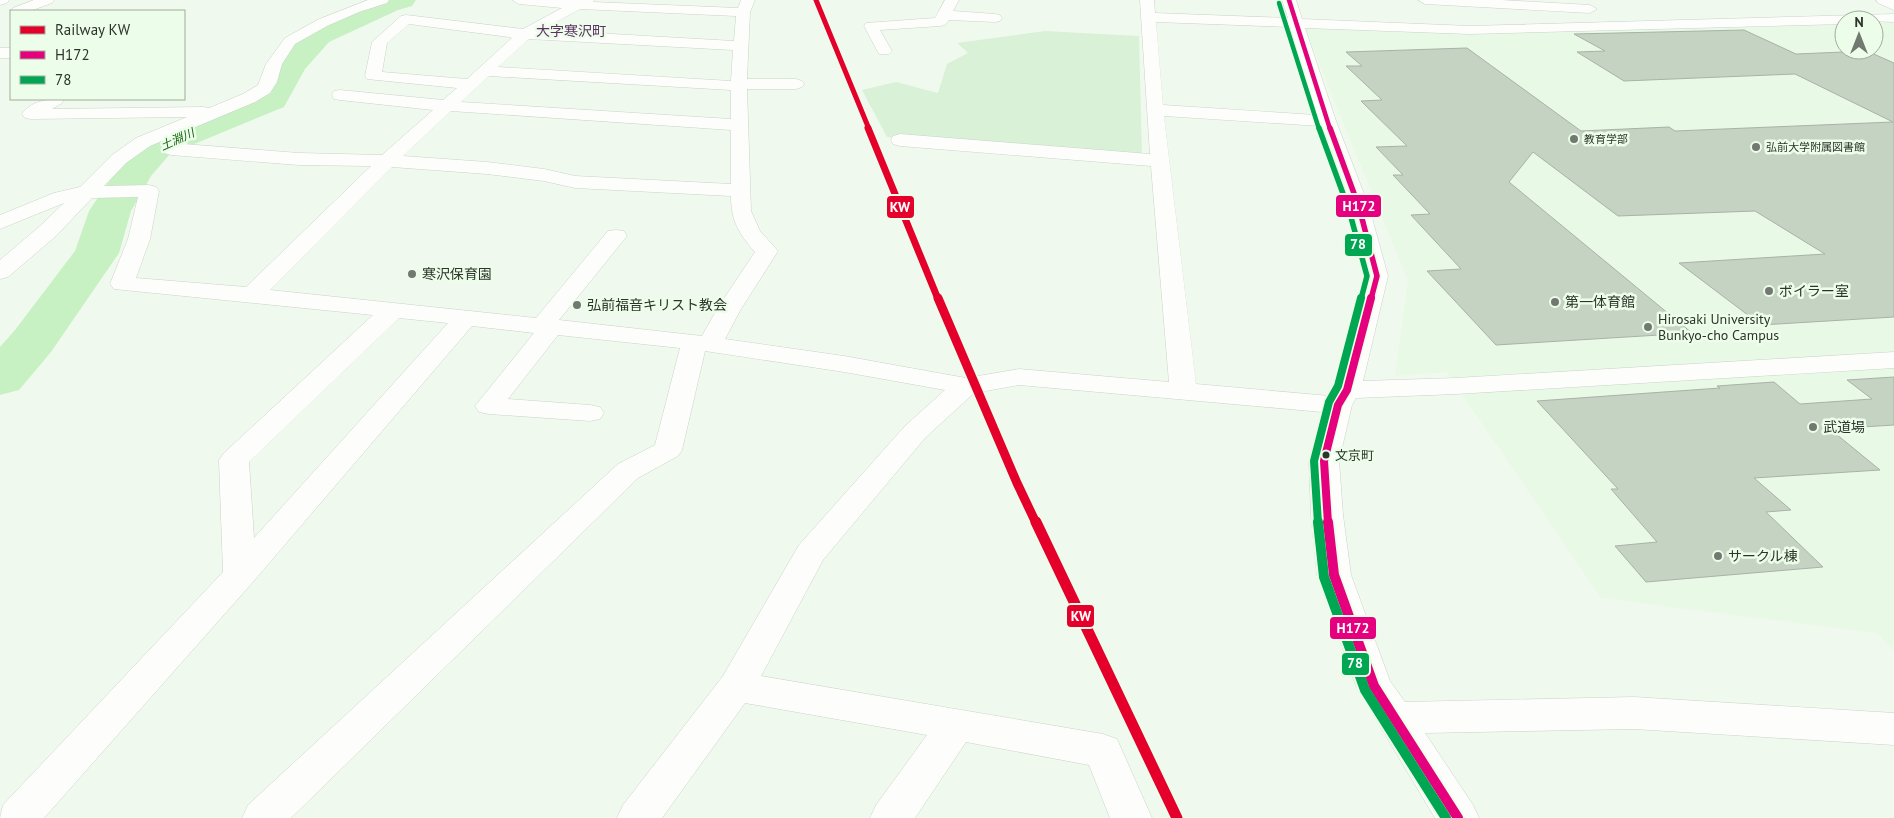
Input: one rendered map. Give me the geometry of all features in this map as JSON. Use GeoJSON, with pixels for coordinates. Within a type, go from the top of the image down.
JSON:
{"type":"FeatureCollection","features":[{"type":"Feature","properties":{"kind":"street"},"geometry":{"type":"LineString","coordinates":[[22,10],[47,0]]}},
{"type":"Feature","properties":{"kind":"street"},"geometry":{"type":"LineString","coordinates":[[0,272],[95,192],[119,159],[143,142],[218,112],[264,90],[269,82],[274,64],[290,41],[322,23],[354,9],[382,0]]}},
{"type":"Feature","properties":{"kind":"street"},"geometry":{"type":"LineString","coordinates":[[263,818],[628,471],[668,450],[702,343],[729,310],[767,251],[750,234],[741,211],[739,85],[745,6],[519,0]]}},
{"type":"Feature","properties":{"kind":"street"},"geometry":{"type":"LineString","coordinates":[[884,51],[871,26],[940,22],[952,0]]}},
{"type":"Feature","properties":{"kind":"street"},"geometry":{"type":"LineString","coordinates":[[1147,0],[1155,110],[1183,392]]}},
{"type":"Feature","properties":{"kind":"street"},"geometry":{"type":"LineString","coordinates":[[1290,0],[1327,121],[1359,207],[1377,276],[1324,461],[1327,515],[1334,576],[1374,686],[1458,818]]}},
{"type":"Feature","properties":{"kind":"street"},"geometry":{"type":"LineString","coordinates":[[1425,0],[1584,4],[1611,27]]}},
{"type":"Feature","properties":{"kind":"street"},"geometry":{"type":"LineString","coordinates":[[1883,0],[1894,6]]}},
{"type":"Feature","properties":{"kind":"street"},"geometry":{"type":"LineString","coordinates":[[252,295],[387,161],[525,34],[582,2]]}},
{"type":"Feature","properties":{"kind":"street"},"geometry":{"type":"LineString","coordinates":[[944,15],[995,18]]}},
{"type":"Feature","properties":{"kind":"street"},"geometry":{"type":"LineString","coordinates":[[1148,17],[1470,30],[1894,18]]}},
{"type":"Feature","properties":{"kind":"street"},"geometry":{"type":"LineString","coordinates":[[470,84],[373,76],[380,42],[406,18],[525,34],[742,46]]}},
{"type":"Feature","properties":{"kind":"street"},"geometry":{"type":"LineString","coordinates":[[485,71],[739,85],[796,84]]}},
{"type":"Feature","properties":{"kind":"street"},"geometry":{"type":"LineString","coordinates":[[340,95],[448,106],[741,125]]}},
{"type":"Feature","properties":{"kind":"street"},"geometry":{"type":"LineString","coordinates":[[54,100],[31,114],[218,112]]}},
{"type":"Feature","properties":{"kind":"street"},"geometry":{"type":"LineString","coordinates":[[1155,110],[1327,121]]}},
{"type":"Feature","properties":{"kind":"street"},"geometry":{"type":"LineString","coordinates":[[900,140],[1160,161]]}},
{"type":"Feature","properties":{"kind":"street"},"geometry":{"type":"LineString","coordinates":[[171,150],[299,159],[387,161],[487,168],[544,175],[575,182],[740,190]]}},
{"type":"Feature","properties":{"kind":"street"},"geometry":{"type":"LineString","coordinates":[[0,223],[61,197],[95,192],[149,191],[144,224],[136,253],[122,284],[252,295],[702,343],[844,364],[966,386],[1019,377],[1183,392],[1342,398],[1456,386],[1894,360]]}},
{"type":"Feature","properties":{"kind":"street"},"geometry":{"type":"LineString","coordinates":[[590,413],[489,406],[616,236]]}},
{"type":"Feature","properties":{"kind":"street"},"geometry":{"type":"LineString","coordinates":[[240,575],[234,460],[393,310]]}},
{"type":"Feature","properties":{"kind":"street"},"geometry":{"type":"LineString","coordinates":[[18,818],[240,575],[466,318]]}},
{"type":"Feature","properties":{"kind":"street"},"geometry":{"type":"LineString","coordinates":[[638,818],[736,687],[810,553],[915,432],[966,386]]}},
{"type":"Feature","properties":{"kind":"street"},"geometry":{"type":"LineString","coordinates":[[736,687],[957,724],[1103,751],[1132,818]]}},
{"type":"Feature","properties":{"kind":"street"},"geometry":{"type":"LineString","coordinates":[[1394,718],[1634,713],[1894,729]]}},
{"type":"Feature","properties":{"kind":"street"},"geometry":{"type":"LineString","coordinates":[[892,818],[957,724]]}},
{"type":"Feature","properties":{"kind":"shaded area","name":"Hirosaki University Bunkyo-cho Campus"},"geometry":{"type":"Polygon","coordinates":[[[1884,20],[1894,20],[1894,651],[1877,633],[1601,598],[1447,372],[1395,376],[1408,281],[1304,26],[1548,33],[1834,21],[1834,60],[1884,60],[1884,20]]]}},
{"type":"Feature","properties":{"kind":"shaded area"},"geometry":{"type":"Polygon","coordinates":[[[1045,31],[1139,36],[1142,156],[887,137],[862,90],[896,82],[938,93],[947,64],[968,53],[957,43],[1045,31]]]}},
{"type":"Feature","properties":{"kind":"building"},"geometry":{"type":"Polygon","coordinates":[[[1744,30],[1796,54],[1834,52],[1834,60],[1884,59],[1894,63],[1894,317],[1761,325],[1679,263],[1825,254],[1755,211],[1618,216],[1533,152],[1509,182],[1692,333],[1496,345],[1427,271],[1461,269],[1411,215],[1430,214],[1393,175],[1403,175],[1376,147],[1407,146],[1361,101],[1382,100],[1346,66],[1362,66],[1346,52],[1467,48],[1581,131],[1669,127],[1675,131],[1893,122],[1795,74],[1624,81],[1577,52],[1605,51],[1574,34],[1744,30]]]}},
{"type":"Feature","properties":{"kind":"building"},"geometry":{"type":"Polygon","coordinates":[[[1894,377],[1894,425],[1830,429],[1880,470],[1754,478],[1791,510],[1766,512],[1823,567],[1646,582],[1615,546],[1657,542],[1611,489],[1618,489],[1537,401],[1720,388],[1717,386],[1774,382],[1800,404],[1872,399],[1847,380],[1894,377]]]}},
{"type":"Feature","properties":{"kind":"waterway","name":"土淵川"},"geometry":{"type":"LineString","coordinates":[[0,379],[33,341],[97,253],[110,211],[135,171],[157,146],[272,100],[291,65],[318,36],[388,4],[402,0]]}},
{"type":"Feature","properties":{"kind":"rail line","name":"KW"},"geometry":{"type":"LineString","coordinates":[[816,0],[929,277],[1017,483],[1177,818]]}},
{"type":"Feature","properties":{"kind":"transit line","name":"H172"},"geometry":{"type":"LineString","coordinates":[[1289,0],[1327,121],[1359,207],[1377,276],[1347,390],[1338,405],[1324,461],[1327,515],[1334,575],[1374,686],[1458,818]]}},
{"type":"Feature","properties":{"kind":"transit line","name":"78"},"geometry":{"type":"LineString","coordinates":[[1279,3],[1317,124],[1349,210],[1367,276],[1338,386],[1329,402],[1314,461],[1317,516],[1324,577],[1365,690],[1446,818]]}},
{"type":"Feature","properties":{"kind":"place","name":"教育学部"},"geometry":{"type":"Point","coordinates":[1574,139]}},
{"type":"Feature","properties":{"kind":"place","name":"弘前大学附属図書館"},"geometry":{"type":"Point","coordinates":[1756,147]}},
{"type":"Feature","properties":{"kind":"place","name":"寒沢保育園"},"geometry":{"type":"Point","coordinates":[412,274]}},
{"type":"Feature","properties":{"kind":"place","name":"ボイラー室"},"geometry":{"type":"Point","coordinates":[1769,291]}},
{"type":"Feature","properties":{"kind":"place","name":"第一体育館"},"geometry":{"type":"Point","coordinates":[1555,302]}},
{"type":"Feature","properties":{"kind":"place","name":"弘前福音キリスト教会"},"geometry":{"type":"Point","coordinates":[577,305]}},
{"type":"Feature","properties":{"kind":"place","name":"Hirosaki University Bunkyo-cho Campus"},"geometry":{"type":"Point","coordinates":[1648,327]}},
{"type":"Feature","properties":{"kind":"place","name":"武道場"},"geometry":{"type":"Point","coordinates":[1813,427]}},
{"type":"Feature","properties":{"kind":"place","name":"文京町"},"geometry":{"type":"Point","coordinates":[1326,455]}},
{"type":"Feature","properties":{"kind":"place","name":"サークル棟"},"geometry":{"type":"Point","coordinates":[1718,556]}},
{"type":"Feature","properties":{"kind":"district","name":"大字寒沢町"},"geometry":{"type":"Point","coordinates":[571,31]}}]}
